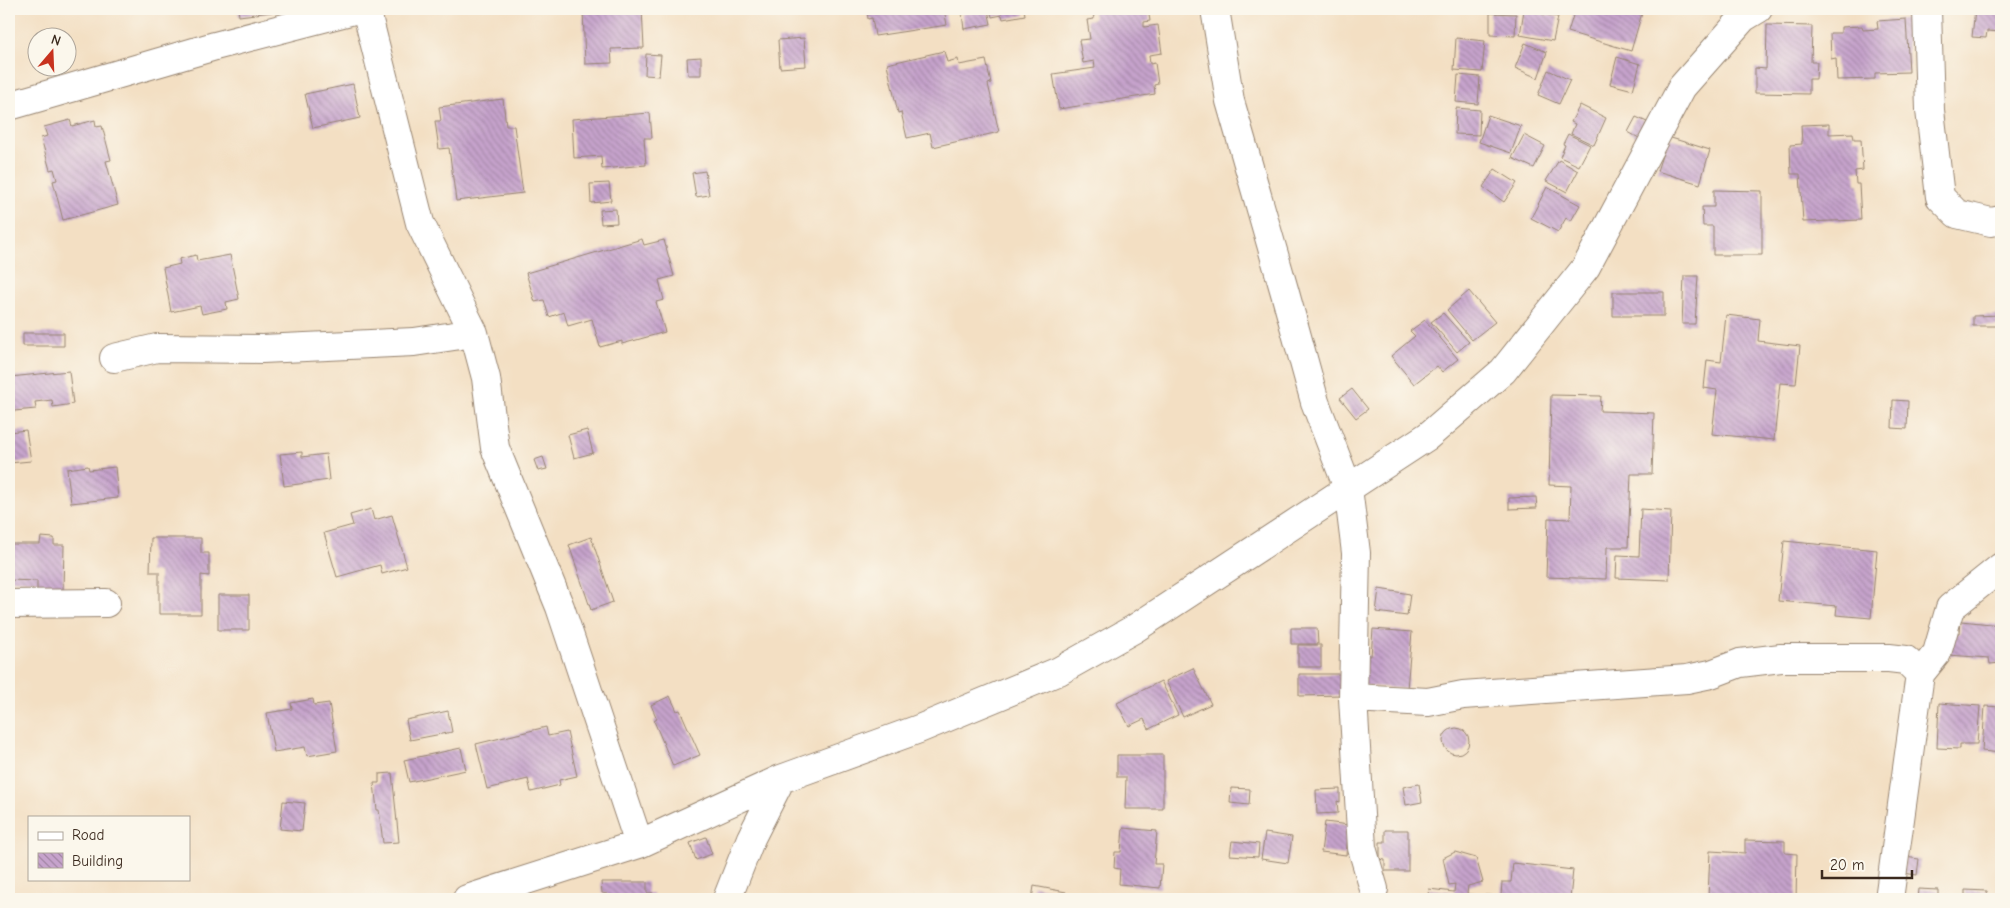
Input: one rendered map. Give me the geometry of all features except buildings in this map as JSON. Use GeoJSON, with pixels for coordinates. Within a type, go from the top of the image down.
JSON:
{"type":"FeatureCollection","features":[{"type":"Feature","properties":{"kind":"street"},"geometry":{"type":"LineString","coordinates":[[9,106],[215,46],[358,9]]}},
{"type":"Feature","properties":{"kind":"street"},"geometry":{"type":"LineString","coordinates":[[366,9],[420,223],[474,332],[486,378],[495,448],[560,607],[639,844]]}},
{"type":"Feature","properties":{"kind":"street"},"geometry":{"type":"LineString","coordinates":[[1215,9],[1230,101],[1286,293],[1315,402],[1348,488],[1356,553],[1353,698],[1362,848],[1374,889]]}},
{"type":"Feature","properties":{"kind":"street"},"geometry":{"type":"LineString","coordinates":[[467,899],[639,844],[781,779],[919,729],[1059,671],[1134,629],[1428,436],[1503,371],[1586,267],[1682,87],[1743,18],[1758,9]]}},
{"type":"Feature","properties":{"kind":"street"},"geometry":{"type":"LineString","coordinates":[[1927,9],[1930,110],[1940,197],[1957,214],[1990,222],[2001,220]]}},
{"type":"Feature","properties":{"kind":"street"},"geometry":{"type":"LineString","coordinates":[[114,358],[157,348],[262,349],[414,342],[474,332]]}},
{"type":"Feature","properties":{"kind":"street"},"geometry":{"type":"LineString","coordinates":[[1889,899],[1920,674],[1937,653],[1950,608],[2001,566]]}},
{"type":"Feature","properties":{"kind":"street"},"geometry":{"type":"LineString","coordinates":[[9,604],[106,603]]}},
{"type":"Feature","properties":{"kind":"street"},"geometry":{"type":"LineString","coordinates":[[1353,698],[1428,702],[1462,695],[1687,678],[1711,674],[1740,663],[1781,658],[1889,658],[1906,660],[1920,674]]}},
{"type":"Feature","properties":{"kind":"street"},"geometry":{"type":"LineString","coordinates":[[727,899],[751,838],[781,779]]}}]}
